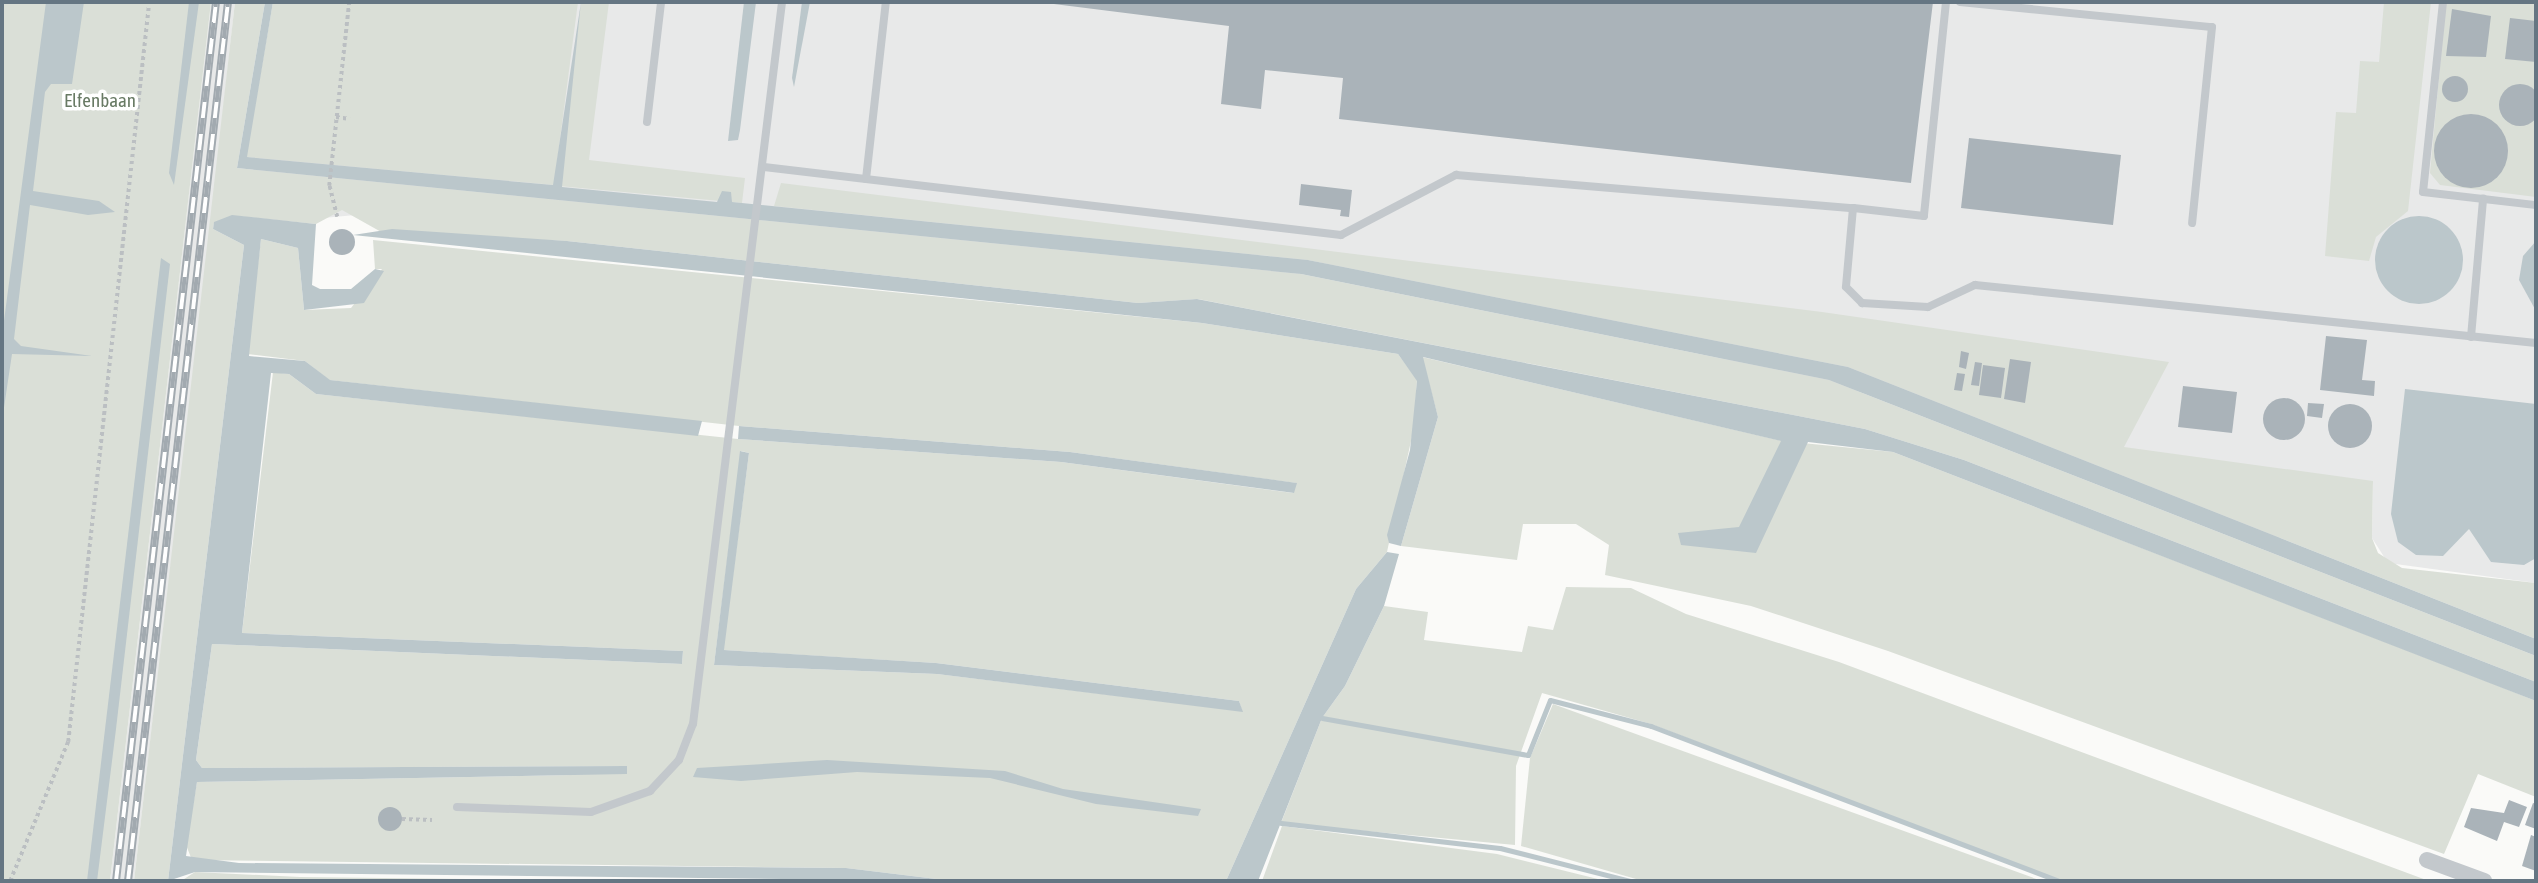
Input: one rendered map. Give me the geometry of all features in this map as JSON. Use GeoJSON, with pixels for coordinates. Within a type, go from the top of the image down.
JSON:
{"type":"FeatureCollection","features":[{"type":"Feature","properties":{"kind":"street"},"geometry":{"type":"LineString","coordinates":[[2427,860],[2484,881]]}},
{"type":"Feature","properties":{"kind":"lane"},"geometry":{"type":"LineString","coordinates":[[648,122],[661,2]]}},
{"type":"Feature","properties":{"kind":"lane"},"geometry":{"type":"LineString","coordinates":[[457,807],[591,812],[650,791],[679,760],[693,724],[757,198],[764,167],[782,2]]}},
{"type":"Feature","properties":{"kind":"lane"},"geometry":{"type":"LineString","coordinates":[[866,179],[886,2]]}},
{"type":"Feature","properties":{"kind":"lane"},"geometry":{"type":"LineString","coordinates":[[764,167],[1340,235],[1456,174],[1924,216],[1946,2]]}},
{"type":"Feature","properties":{"kind":"lane"},"geometry":{"type":"LineString","coordinates":[[1960,2],[2212,27],[2192,223]]}},
{"type":"Feature","properties":{"kind":"lane"},"geometry":{"type":"LineString","coordinates":[[2443,2],[2423,192],[2536,205]]}},
{"type":"Feature","properties":{"kind":"lane"},"geometry":{"type":"LineString","coordinates":[[2472,337],[2483,199]]}},
{"type":"Feature","properties":{"kind":"lane"},"geometry":{"type":"LineString","coordinates":[[1853,208],[1846,287],[1862,303],[1928,307],[1975,285],[2536,343]]}},
{"type":"Feature","properties":{"kind":"path"},"geometry":{"type":"LineString","coordinates":[[10,881],[68,742],[149,2]]}},
{"type":"Feature","properties":{"kind":"path"},"geometry":{"type":"LineString","coordinates":[[337,217],[329,186],[349,2]]}},
{"type":"Feature","properties":{"kind":"path"},"geometry":{"type":"LineString","coordinates":[[336,117],[350,118]]}},
{"type":"Feature","properties":{"kind":"path"},"geometry":{"type":"LineString","coordinates":[[402,819],[432,820]]}},
{"type":"Feature","properties":{"kind":"shaded area"},"geometry":{"type":"Polygon","coordinates":[[[46,2],[84,2],[72,84],[51,84],[45,92],[33,191],[99,201],[115,212],[88,215],[30,205],[14,339],[21,346],[92,356],[12,354],[2,421],[2,336],[46,2]]]}},
{"type":"Feature","properties":{"kind":"shaded area"},"geometry":{"type":"Polygon","coordinates":[[[189,2],[199,2],[174,185],[169,173],[189,2]]]}},
{"type":"Feature","properties":{"kind":"shaded area"},"geometry":{"type":"Polygon","coordinates":[[[211,2],[235,2],[209,240],[134,881],[110,881],[211,2]]]}},
{"type":"Feature","properties":{"kind":"shaded area"},"geometry":{"type":"Polygon","coordinates":[[[265,2],[273,2],[247,157],[553,185],[581,2],[562,187],[717,202],[722,191],[731,192],[732,202],[1308,260],[1848,367],[2536,639],[2536,656],[1829,380],[1301,274],[237,168],[265,2]]]}},
{"type":"Feature","properties":{"kind":"shaded area"},"geometry":{"type":"Polygon","coordinates":[[[288,2],[2536,2],[2536,583],[2388,563],[2372,538],[2373,481],[2279,538],[1973,419],[1309,260],[1282,296],[420,209],[280,222],[280,215],[245,210],[288,2]]]}},
{"type":"Feature","properties":{"kind":"shaded area"},"geometry":{"type":"Polygon","coordinates":[[[744,2],[756,2],[738,140],[728,141],[744,2]]]}},
{"type":"Feature","properties":{"kind":"shaded area"},"geometry":{"type":"Polygon","coordinates":[[[802,2],[810,2],[794,87],[792,78],[802,2]]]}},
{"type":"Feature","properties":{"kind":"shaded area"},"geometry":{"type":"Polygon","coordinates":[[[232,215],[316,224],[312,285],[320,289],[351,289],[375,269],[384,271],[364,303],[304,310],[298,248],[261,239],[249,356],[305,361],[330,380],[702,421],[698,436],[316,394],[289,374],[271,373],[242,633],[683,651],[682,664],[212,644],[196,760],[202,768],[627,766],[627,774],[197,782],[186,856],[239,863],[846,868],[953,881],[195,872],[168,881],[244,245],[213,229],[214,222],[232,215]]]}},
{"type":"Feature","properties":{"kind":"shaded area"},"geometry":{"type":"Polygon","coordinates":[[[2419,216],[2436,220],[2450,229],[2459,243],[2463,260],[2459,277],[2450,291],[2436,300],[2419,304],[2402,300],[2388,291],[2379,277],[2375,260],[2379,243],[2388,229],[2402,220],[2419,216]]]}},
{"type":"Feature","properties":{"kind":"shaded area"},"geometry":{"type":"Polygon","coordinates":[[[392,229],[567,241],[1138,303],[1197,299],[1865,429],[1964,460],[2536,682],[2536,701],[1893,452],[1808,442],[1756,553],[1681,545],[1678,533],[1739,527],[1781,441],[1423,357],[1438,417],[1401,546],[1389,543],[1387,535],[1410,450],[1417,381],[1398,354],[1202,323],[353,235],[392,229]]]}},
{"type":"Feature","properties":{"kind":"shaded area"},"geometry":{"type":"Polygon","coordinates":[[[2536,241],[2536,311],[2519,280],[2523,256],[2536,241]]]}},
{"type":"Feature","properties":{"kind":"shaded area"},"geometry":{"type":"Polygon","coordinates":[[[161,258],[170,264],[116,729],[97,881],[87,881],[161,258]]]}},
{"type":"Feature","properties":{"kind":"shaded area"},"geometry":{"type":"Polygon","coordinates":[[[2405,389],[2536,404],[2536,558],[2524,565],[2491,562],[2469,529],[2443,556],[2416,555],[2398,542],[2391,514],[2405,389]]]}},
{"type":"Feature","properties":{"kind":"shaded area"},"geometry":{"type":"Polygon","coordinates":[[[739,426],[1070,452],[1297,483],[1294,493],[1061,462],[738,439],[739,426]]]}},
{"type":"Feature","properties":{"kind":"shaded area"},"geometry":{"type":"Polygon","coordinates":[[[740,451],[749,453],[724,650],[936,663],[1239,701],[1243,712],[937,674],[714,665],[740,451]]]}},
{"type":"Feature","properties":{"kind":"shaded area"},"geometry":{"type":"Polygon","coordinates":[[[1387,552],[1399,554],[1384,606],[1345,686],[1322,718],[1258,881],[1226,881],[1356,589],[1387,552]]]}},
{"type":"Feature","properties":{"kind":"shaded area"},"geometry":{"type":"Polygon","coordinates":[[[827,760],[1005,771],[1063,789],[1201,809],[1198,816],[1096,804],[990,778],[857,772],[741,781],[693,777],[697,768],[827,760]]]}},
{"type":"Feature","properties":{"kind":"green space","name":"Elfenbaan"},"geometry":{"type":"Polygon","coordinates":[[[2,2],[211,2],[110,881],[2,881],[2,2]]]}},
{"type":"Feature","properties":{"kind":"green space"},"geometry":{"type":"Polygon","coordinates":[[[235,2],[265,2],[237,168],[1301,274],[1829,380],[2536,656],[2536,682],[1964,460],[1865,429],[1198,299],[1138,303],[567,241],[383,233],[342,210],[316,224],[237,216],[214,223],[213,229],[244,245],[168,881],[134,881],[235,2]]]}},
{"type":"Feature","properties":{"kind":"green space"},"geometry":{"type":"Polygon","coordinates":[[[273,2],[578,2],[554,185],[246,157],[273,2]]]}},
{"type":"Feature","properties":{"kind":"green space"},"geometry":{"type":"Polygon","coordinates":[[[581,2],[609,2],[589,160],[745,178],[742,203],[559,186],[581,2]]]}},
{"type":"Feature","properties":{"kind":"green space"},"geometry":{"type":"Polygon","coordinates":[[[2384,2],[2431,2],[2408,211],[2376,237],[2369,261],[2325,256],[2336,112],[2356,113],[2360,61],[2379,62],[2384,2]]]}},
{"type":"Feature","properties":{"kind":"green space"},"geometry":{"type":"Polygon","coordinates":[[[2446,2],[2536,2],[2536,197],[2440,185],[2430,173],[2446,2]]]}},
{"type":"Feature","properties":{"kind":"green space"},"geometry":{"type":"Polygon","coordinates":[[[781,183],[1822,312],[2169,362],[2124,447],[2373,481],[2372,538],[2378,553],[2402,568],[2536,583],[2536,639],[1848,367],[1308,260],[774,206],[781,183]]]}},
{"type":"Feature","properties":{"kind":"green space"},"geometry":{"type":"Polygon","coordinates":[[[261,239],[298,248],[304,310],[351,308],[382,269],[375,269],[373,240],[1202,323],[1398,354],[1417,380],[1414,427],[1387,552],[1356,589],[1226,881],[953,881],[846,868],[192,860],[186,845],[197,782],[572,775],[627,766],[202,768],[196,760],[212,644],[682,664],[683,651],[242,633],[273,372],[289,374],[316,394],[738,439],[1061,462],[1293,493],[1296,483],[1070,452],[739,426],[329,380],[305,361],[247,354],[261,239]],[[741,451],[714,665],[937,674],[1242,711],[1239,701],[936,663],[723,650],[749,453],[741,451]]]}},
{"type":"Feature","properties":{"kind":"green space"},"geometry":{"type":"Polygon","coordinates":[[[1422,357],[1782,441],[1893,452],[2491,683],[2536,701],[2536,797],[2478,774],[2444,854],[1888,651],[1751,606],[1605,575],[1609,545],[1576,524],[1523,524],[1517,560],[1401,546],[1438,417],[1422,357]]]}},
{"type":"Feature","properties":{"kind":"green space"},"geometry":{"type":"Polygon","coordinates":[[[1566,587],[1631,588],[1686,614],[1839,662],[2429,881],[2058,881],[1651,724],[1542,693],[1516,766],[1515,845],[1281,823],[1322,718],[1345,686],[1384,606],[1428,612],[1424,640],[1522,652],[1528,626],[1553,630],[1566,587]]]}},
{"type":"Feature","properties":{"kind":"green space"},"geometry":{"type":"Polygon","coordinates":[[[1553,704],[2042,881],[1643,881],[1521,846],[1530,758],[1553,704]]]}},
{"type":"Feature","properties":{"kind":"green space"},"geometry":{"type":"Polygon","coordinates":[[[1282,826],[1497,854],[1606,881],[1262,881],[1282,826]]]}},
{"type":"Feature","properties":{"kind":"green space"},"geometry":{"type":"Polygon","coordinates":[[[195,872],[300,877],[635,881],[181,881],[195,872]]]}},
{"type":"Feature","properties":{"kind":"building"},"geometry":{"type":"Polygon","coordinates":[[[1038,2],[1933,2],[1911,183],[1339,119],[1343,78],[1265,70],[1261,109],[1221,104],[1229,26],[1038,2]]]}},
{"type":"Feature","properties":{"kind":"building"},"geometry":{"type":"Polygon","coordinates":[[[2452,9],[2491,16],[2486,57],[2446,56],[2452,9]]]}},
{"type":"Feature","properties":{"kind":"building"},"geometry":{"type":"Polygon","coordinates":[[[2510,18],[2536,21],[2536,62],[2505,59],[2510,18]]]}},
{"type":"Feature","properties":{"kind":"building"},"geometry":{"type":"Polygon","coordinates":[[[2455,76],[2464,80],[2468,89],[2464,98],[2455,102],[2446,98],[2442,89],[2446,80],[2455,76]]]}},
{"type":"Feature","properties":{"kind":"building"},"geometry":{"type":"Polygon","coordinates":[[[2520,84],[2535,90],[2541,105],[2535,120],[2520,126],[2505,120],[2499,105],[2505,90],[2520,84]]]}},
{"type":"Feature","properties":{"kind":"building"},"geometry":{"type":"Polygon","coordinates":[[[2471,114],[2492,120],[2502,130],[2508,151],[2502,172],[2492,182],[2471,188],[2450,182],[2440,172],[2434,151],[2440,130],[2450,120],[2471,114]]]}},
{"type":"Feature","properties":{"kind":"building"},"geometry":{"type":"Polygon","coordinates":[[[1969,138],[2121,155],[2113,225],[1961,208],[1969,138]]]}},
{"type":"Feature","properties":{"kind":"building"},"geometry":{"type":"Polygon","coordinates":[[[1301,184],[1352,190],[1349,217],[1340,216],[1341,210],[1299,205],[1301,184]]]}},
{"type":"Feature","properties":{"kind":"building"},"geometry":{"type":"Polygon","coordinates":[[[342,229],[351,233],[355,242],[351,251],[342,255],[333,251],[329,242],[333,233],[342,229]]]}},
{"type":"Feature","properties":{"kind":"building"},"geometry":{"type":"Polygon","coordinates":[[[2326,336],[2367,340],[2362,380],[2375,381],[2374,396],[2320,390],[2326,336]]]}},
{"type":"Feature","properties":{"kind":"building"},"geometry":{"type":"Polygon","coordinates":[[[1961,351],[1969,353],[1966,369],[1959,367],[1961,351]]]}},
{"type":"Feature","properties":{"kind":"building"},"geometry":{"type":"Polygon","coordinates":[[[2010,359],[2031,362],[2025,403],[2004,399],[2010,359]]]}},
{"type":"Feature","properties":{"kind":"building"},"geometry":{"type":"Polygon","coordinates":[[[1975,362],[1982,363],[1979,386],[1971,385],[1975,362]]]}},
{"type":"Feature","properties":{"kind":"building"},"geometry":{"type":"Polygon","coordinates":[[[1983,365],[2005,368],[2001,398],[1979,395],[1983,365]]]}},
{"type":"Feature","properties":{"kind":"building"},"geometry":{"type":"Polygon","coordinates":[[[1957,373],[1965,374],[1962,391],[1954,390],[1957,373]]]}},
{"type":"Feature","properties":{"kind":"building"},"geometry":{"type":"Polygon","coordinates":[[[2183,386],[2237,392],[2232,433],[2178,427],[2183,386]]]}},
{"type":"Feature","properties":{"kind":"building"},"geometry":{"type":"Polygon","coordinates":[[[2284,398],[2299,404],[2305,419],[2299,434],[2284,440],[2269,434],[2263,419],[2269,404],[2284,398]]]}},
{"type":"Feature","properties":{"kind":"building"},"geometry":{"type":"Polygon","coordinates":[[[2308,403],[2324,404],[2322,418],[2307,416],[2308,403]]]}},
{"type":"Feature","properties":{"kind":"building"},"geometry":{"type":"Polygon","coordinates":[[[2350,404],[2365,411],[2372,426],[2365,441],[2350,448],[2335,441],[2328,426],[2335,411],[2350,404]]]}},
{"type":"Feature","properties":{"kind":"building"},"geometry":{"type":"Polygon","coordinates":[[[2509,800],[2527,807],[2519,827],[2504,822],[2497,841],[2464,827],[2471,808],[2504,813],[2509,800]]]}},
{"type":"Feature","properties":{"kind":"building"},"geometry":{"type":"Polygon","coordinates":[[[2533,803],[2536,804],[2536,829],[2525,825],[2533,803]]]}},
{"type":"Feature","properties":{"kind":"building"},"geometry":{"type":"Polygon","coordinates":[[[390,807],[399,810],[402,819],[399,828],[390,831],[381,828],[378,819],[381,810],[390,807]]]}},
{"type":"Feature","properties":{"kind":"building"},"geometry":{"type":"Polygon","coordinates":[[[2531,835],[2536,837],[2536,871],[2522,866],[2531,835]]]}},
{"type":"Feature","properties":{"kind":"waterway"},"geometry":{"type":"LineString","coordinates":[[1322,718],[1528,755],[1550,700],[1651,726],[2058,881]]}},
{"type":"Feature","properties":{"kind":"waterway"},"geometry":{"type":"LineString","coordinates":[[1281,823],[1500,848],[1630,881]]}},
{"type":"Feature","properties":{"kind":"railway"},"geometry":{"type":"LineString","coordinates":[[116,881],[216,2]]}},
{"type":"Feature","properties":{"kind":"railway"},"geometry":{"type":"LineString","coordinates":[[128,881],[228,2]]}}]}
